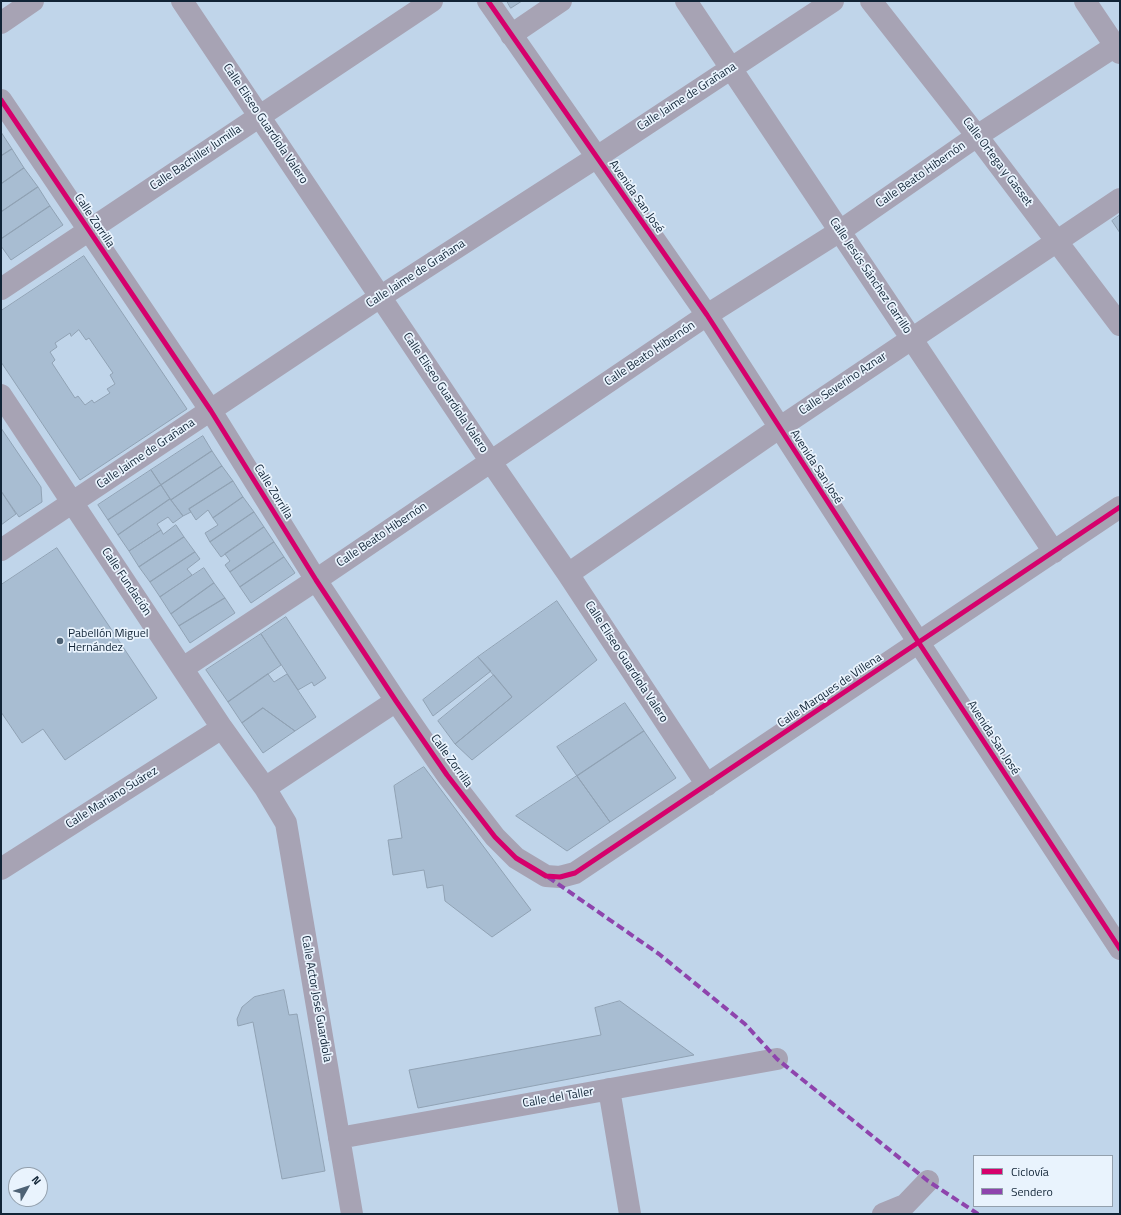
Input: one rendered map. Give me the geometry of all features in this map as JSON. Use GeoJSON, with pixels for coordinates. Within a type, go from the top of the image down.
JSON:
{"type":"FeatureCollection","features":[{"type":"Feature","properties":{"kind":"street"},"geometry":{"type":"LineString","coordinates":[[1,23],[32,1]]}},
{"type":"Feature","properties":{"kind":"street","name":"Calle Eliseo Guardiola Valero"},"geometry":{"type":"LineString","coordinates":[[182,1],[491,462],[568,574],[708,785]]}},
{"type":"Feature","properties":{"kind":"street","name":"Calle Bachiller Jumilla"},"geometry":{"type":"LineString","coordinates":[[1,288],[432,1]]}},
{"type":"Feature","properties":{"kind":"street","name":"Avenida San José"},"geometry":{"type":"LineString","coordinates":[[488,1],[706,315],[1120,949]]}},
{"type":"Feature","properties":{"kind":"street"},"geometry":{"type":"LineString","coordinates":[[511,35],[561,1]]}},
{"type":"Feature","properties":{"kind":"street","name":"Calle Jesús Sánchez Carrillo"},"geometry":{"type":"LineString","coordinates":[[686,1],[1054,552]]}},
{"type":"Feature","properties":{"kind":"street","name":"Calle Jaime de Grañana"},"geometry":{"type":"LineString","coordinates":[[1,550],[380,297],[833,1]]}},
{"type":"Feature","properties":{"kind":"street","name":"Calle Ortega y Gasset"},"geometry":{"type":"LineString","coordinates":[[871,1],[978,136],[1120,326]]}},
{"type":"Feature","properties":{"kind":"street"},"geometry":{"type":"LineString","coordinates":[[1084,1],[1118,47]]}},
{"type":"Feature","properties":{"kind":"street","name":"Calle Beato Hibernón"},"geometry":{"type":"LineString","coordinates":[[183,668],[491,462],[706,315],[840,231],[978,136],[1118,47]]}},
{"type":"Feature","properties":{"kind":"street","name":"Calle Zorrilla"},"geometry":{"type":"LineString","coordinates":[[1,100],[211,411],[316,580],[447,775],[495,837],[516,858],[546,876]]}},
{"type":"Feature","properties":{"kind":"street","name":"Calle Severino Aznar"},"geometry":{"type":"LineString","coordinates":[[568,574],[911,338],[1120,199]]}},
{"type":"Feature","properties":{"kind":"street","name":"Calle Fundación"},"geometry":{"type":"LineString","coordinates":[[1,395],[222,728],[265,788]]}},
{"type":"Feature","properties":{"kind":"street","name":"Calle Marques de Villena"},"geometry":{"type":"LineString","coordinates":[[546,876],[560,877],[575,873],[1120,507]]}},
{"type":"Feature","properties":{"kind":"street"},"geometry":{"type":"LineString","coordinates":[[265,788],[396,701]]}},
{"type":"Feature","properties":{"kind":"street","name":"Calle Mariano Suárez"},"geometry":{"type":"LineString","coordinates":[[1,868],[222,728]]}},
{"type":"Feature","properties":{"kind":"street","name":"Calle Actor José Guardiola"},"geometry":{"type":"LineString","coordinates":[[265,788],[286,823],[352,1214]]}},
{"type":"Feature","properties":{"kind":"street","name":"Calle del Taller"},"geometry":{"type":"LineString","coordinates":[[339,1138],[777,1059]]}},
{"type":"Feature","properties":{"kind":"street"},"geometry":{"type":"LineString","coordinates":[[609,1089],[630,1214]]}},
{"type":"Feature","properties":{"kind":"street"},"geometry":{"type":"LineString","coordinates":[[883,1214],[905,1205],[928,1181]]}},
{"type":"Feature","properties":{"kind":"building"},"geometry":{"type":"Polygon","coordinates":[[[507,1],[522,1],[511,8],[507,1]]]}},
{"type":"Feature","properties":{"kind":"building"},"geometry":{"type":"Polygon","coordinates":[[[1,132],[12,149],[1,156],[1,132]]]}},
{"type":"Feature","properties":{"kind":"building"},"geometry":{"type":"Polygon","coordinates":[[[12,149],[24,168],[1,184],[1,156],[12,149]]]}},
{"type":"Feature","properties":{"kind":"building"},"geometry":{"type":"Polygon","coordinates":[[[24,168],[38,187],[1,212],[1,184],[24,168]]]}},
{"type":"Feature","properties":{"kind":"building"},"geometry":{"type":"Polygon","coordinates":[[[38,187],[50,206],[1,239],[1,212],[38,187]]]}},
{"type":"Feature","properties":{"kind":"building"},"geometry":{"type":"Polygon","coordinates":[[[50,206],[63,225],[11,260],[1,246],[1,239],[50,206]]]}},
{"type":"Feature","properties":{"kind":"building"},"geometry":{"type":"Polygon","coordinates":[[[1120,215],[1120,233],[1112,221],[1120,215]]]}},
{"type":"Feature","properties":{"kind":"building"},"geometry":{"type":"Polygon","coordinates":[[[84,256],[187,409],[80,480],[1,362],[1,311],[84,256]],[[79,330],[71,336],[70,333],[55,343],[57,347],[50,352],[55,360],[52,363],[75,398],[78,396],[85,405],[92,400],[94,403],[110,393],[107,389],[115,384],[110,375],[113,373],[89,338],[86,340],[79,330]]]}},
{"type":"Feature","properties":{"kind":"building"},"geometry":{"type":"Polygon","coordinates":[[[1,428],[41,487],[42,502],[19,517],[1,491],[1,428]]]}},
{"type":"Feature","properties":{"kind":"building"},"geometry":{"type":"Polygon","coordinates":[[[203,436],[212,451],[161,485],[151,470],[203,436]]]}},
{"type":"Feature","properties":{"kind":"building"},"geometry":{"type":"Polygon","coordinates":[[[212,451],[222,466],[171,500],[161,485],[212,451]]]}},
{"type":"Feature","properties":{"kind":"building"},"geometry":{"type":"Polygon","coordinates":[[[222,466],[233,481],[189,509],[191,512],[183,516],[171,500],[222,466]]]}},
{"type":"Feature","properties":{"kind":"building"},"geometry":{"type":"Polygon","coordinates":[[[151,470],[161,485],[108,520],[98,505],[151,470]]]}},
{"type":"Feature","properties":{"kind":"building"},"geometry":{"type":"Polygon","coordinates":[[[233,481],[243,497],[213,518],[208,510],[196,520],[189,509],[233,481]]]}},
{"type":"Feature","properties":{"kind":"building"},"geometry":{"type":"Polygon","coordinates":[[[161,485],[170,499],[118,535],[108,520],[161,485]]]}},
{"type":"Feature","properties":{"kind":"building"},"geometry":{"type":"Polygon","coordinates":[[[1,491],[16,514],[1,525],[1,491]]]}},
{"type":"Feature","properties":{"kind":"building"},"geometry":{"type":"Polygon","coordinates":[[[243,497],[254,512],[210,542],[205,533],[218,525],[213,518],[243,497]]]}},
{"type":"Feature","properties":{"kind":"building"},"geometry":{"type":"Polygon","coordinates":[[[170,499],[183,516],[173,523],[168,517],[157,524],[161,530],[129,551],[118,535],[170,499]]]}},
{"type":"Feature","properties":{"kind":"building"},"geometry":{"type":"Polygon","coordinates":[[[254,512],[264,527],[221,557],[210,542],[254,512]]]}},
{"type":"Feature","properties":{"kind":"building"},"geometry":{"type":"Polygon","coordinates":[[[176,525],[184,537],[139,567],[129,551],[161,530],[163,534],[176,525]]]}},
{"type":"Feature","properties":{"kind":"building"},"geometry":{"type":"Polygon","coordinates":[[[264,527],[274,542],[230,572],[225,565],[230,561],[225,554],[264,527]]]}},
{"type":"Feature","properties":{"kind":"building"},"geometry":{"type":"Polygon","coordinates":[[[184,537],[195,552],[150,582],[139,567],[184,537]]]}},
{"type":"Feature","properties":{"kind":"building"},"geometry":{"type":"Polygon","coordinates":[[[274,542],[284,557],[240,587],[230,572],[274,542]]]}},
{"type":"Feature","properties":{"kind":"building","name":"Pabellón Miguel Hernández"},"geometry":{"type":"Polygon","coordinates":[[[57,548],[157,698],[65,760],[43,729],[22,743],[1,712],[1,585],[57,548]]]}},
{"type":"Feature","properties":{"kind":"building"},"geometry":{"type":"Polygon","coordinates":[[[195,552],[200,559],[187,569],[192,575],[160,597],[150,582],[195,552]]]}},
{"type":"Feature","properties":{"kind":"building"},"geometry":{"type":"Polygon","coordinates":[[[284,557],[295,573],[251,603],[240,587],[284,557]]]}},
{"type":"Feature","properties":{"kind":"building"},"geometry":{"type":"Polygon","coordinates":[[[204,568],[214,583],[171,614],[160,597],[204,568]]]}},
{"type":"Feature","properties":{"kind":"building"},"geometry":{"type":"Polygon","coordinates":[[[214,583],[225,598],[179,626],[171,614],[214,583]]]}},
{"type":"Feature","properties":{"kind":"building"},"geometry":{"type":"Polygon","coordinates":[[[225,598],[235,613],[190,643],[179,626],[225,598]]]}},
{"type":"Feature","properties":{"kind":"building"},"geometry":{"type":"Polygon","coordinates":[[[557,601],[597,660],[472,760],[455,744],[512,697],[478,657],[557,601]]]}},
{"type":"Feature","properties":{"kind":"building"},"geometry":{"type":"Polygon","coordinates":[[[286,617],[326,678],[314,686],[312,682],[298,690],[261,634],[286,617]]]}},
{"type":"Feature","properties":{"kind":"building"},"geometry":{"type":"Polygon","coordinates":[[[261,634],[281,665],[228,702],[206,670],[261,634]]]}},
{"type":"Feature","properties":{"kind":"building"},"geometry":{"type":"Polygon","coordinates":[[[478,657],[491,671],[433,716],[423,700],[478,657]]]}},
{"type":"Feature","properties":{"kind":"building"},"geometry":{"type":"Polygon","coordinates":[[[268,674],[274,682],[287,674],[316,717],[295,731],[263,708],[242,723],[228,702],[268,674]]]}},
{"type":"Feature","properties":{"kind":"building"},"geometry":{"type":"Polygon","coordinates":[[[494,675],[512,697],[455,744],[438,721],[494,675]]]}},
{"type":"Feature","properties":{"kind":"building"},"geometry":{"type":"Polygon","coordinates":[[[625,703],[644,731],[577,776],[557,747],[625,703]]]}},
{"type":"Feature","properties":{"kind":"building"},"geometry":{"type":"Polygon","coordinates":[[[263,708],[295,731],[263,753],[242,723],[263,708]]]}},
{"type":"Feature","properties":{"kind":"building"},"geometry":{"type":"Polygon","coordinates":[[[644,731],[676,778],[610,822],[577,776],[644,731]]]}},
{"type":"Feature","properties":{"kind":"building"},"geometry":{"type":"Polygon","coordinates":[[[424,767],[531,910],[492,937],[445,901],[443,885],[427,888],[424,870],[393,875],[388,840],[402,838],[394,786],[424,767]]]}},
{"type":"Feature","properties":{"kind":"building"},"geometry":{"type":"Polygon","coordinates":[[[577,776],[610,822],[567,851],[516,816],[577,776]]]}},
{"type":"Feature","properties":{"kind":"building"},"geometry":{"type":"Polygon","coordinates":[[[284,990],[289,1015],[297,1014],[325,1171],[282,1179],[253,1022],[238,1026],[237,1019],[242,1007],[254,997],[284,990]]]}},
{"type":"Feature","properties":{"kind":"building"},"geometry":{"type":"Polygon","coordinates":[[[620,1001],[694,1055],[418,1108],[409,1070],[601,1035],[595,1008],[620,1001]]]}},
{"type":"Feature","properties":{"kind":"marked path"},"geometry":{"type":"LineString","coordinates":[[548,877],[659,954],[745,1024],[777,1059],[928,1181],[978,1214]]}},
{"type":"Feature","properties":{"kind":"cycle path"},"geometry":{"type":"LineString","coordinates":[[488,1],[707,315],[919,643],[1120,949]]}},
{"type":"Feature","properties":{"kind":"cycle path"},"geometry":{"type":"LineString","coordinates":[[1,100],[211,411],[316,580],[447,775],[495,837],[516,858],[546,876],[560,877],[575,873],[1120,507]]}},
{"type":"Feature","properties":{"kind":"place","name":"Pabellón Miguel Hernández"},"geometry":{"type":"Point","coordinates":[60,641]}}]}
